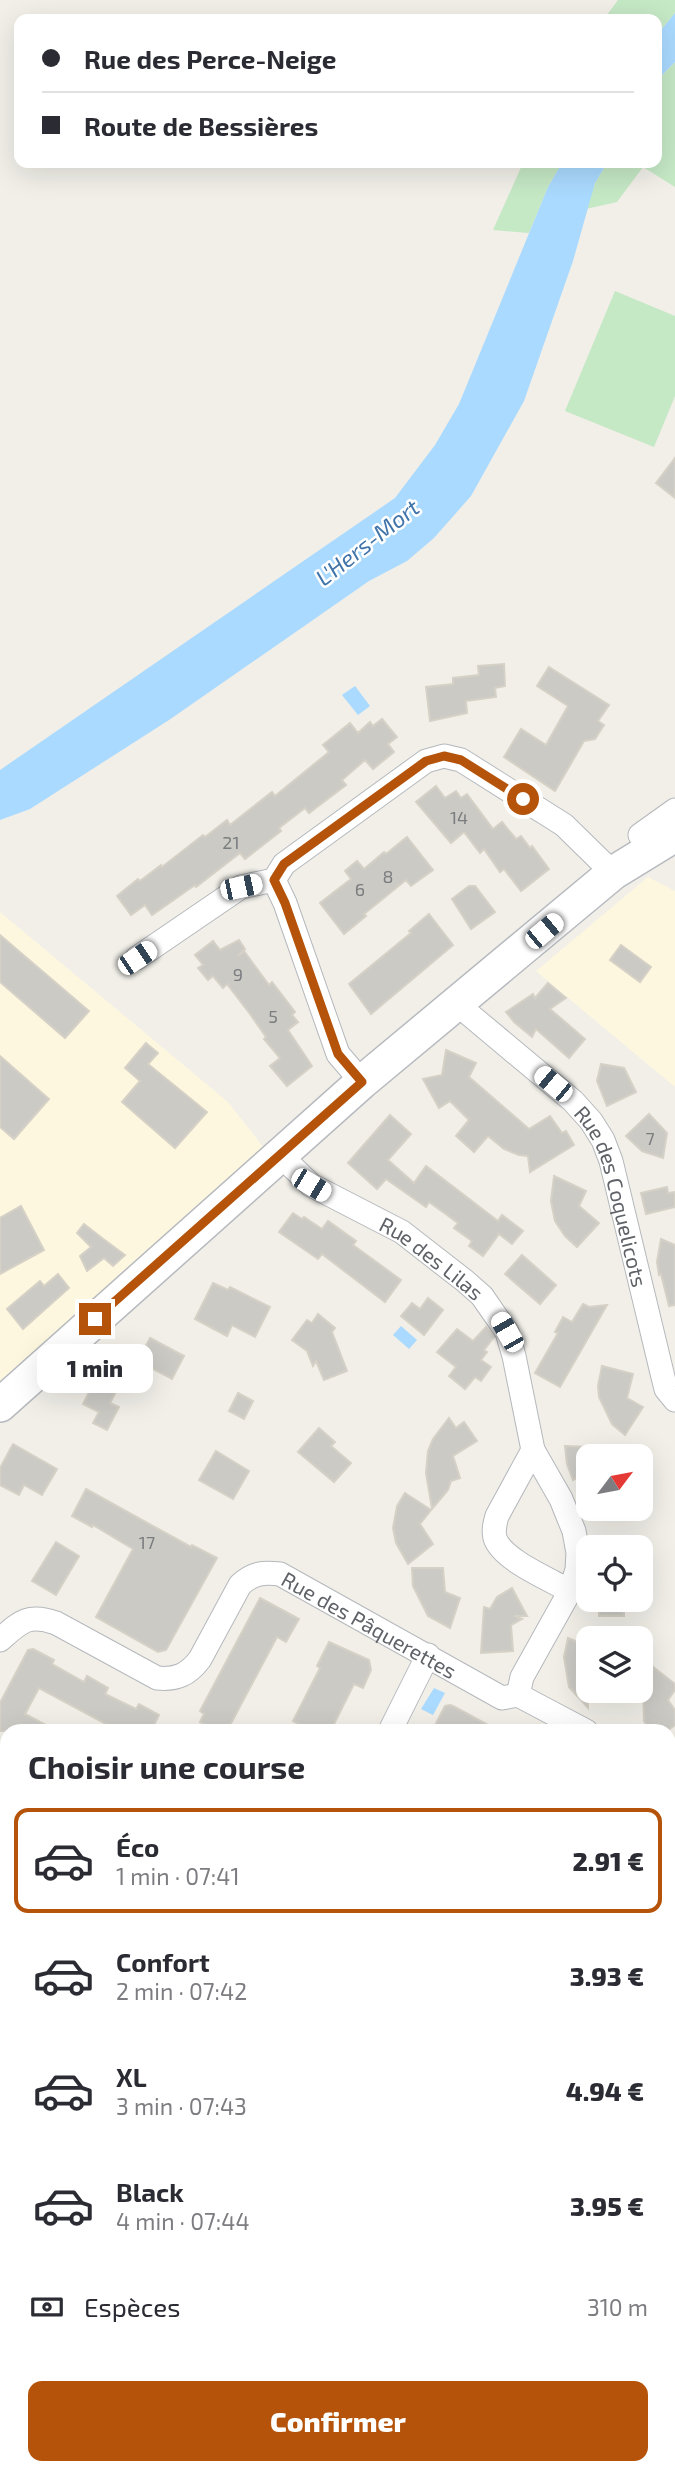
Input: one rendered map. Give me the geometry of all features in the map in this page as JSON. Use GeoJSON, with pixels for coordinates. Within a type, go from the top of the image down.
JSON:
{"type":"FeatureCollection","features":[{"type":"Feature","properties":{"kind":"main road"},"geometry":{"type":"LineString","coordinates":[[0,1405],[362,1082],[613,873],[675,835]]}},
{"type":"Feature","properties":{"kind":"street"},"geometry":{"type":"LineString","coordinates":[[137,958],[241,887],[274,880],[284,864],[426,761],[444,756],[461,760],[564,825],[613,873]]}},
{"type":"Feature","properties":{"kind":"street"},"geometry":{"type":"LineString","coordinates":[[640,835],[675,810]]}},
{"type":"Feature","properties":{"kind":"street"},"geometry":{"type":"LineString","coordinates":[[274,880],[285,903],[338,1054],[362,1082]]}},
{"type":"Feature","properties":{"kind":"street","name":"Rue des Coquelicots"},"geometry":{"type":"LineString","coordinates":[[458,1002],[573,1101],[603,1140],[611,1161],[666,1389],[675,1400]]}},
{"type":"Feature","properties":{"kind":"street","name":"Rue des Lilas"},"geometry":{"type":"LineString","coordinates":[[279,1154],[311,1185],[402,1233],[482,1296],[507,1332],[533,1450],[561,1499],[574,1531],[578,1553],[577,1570],[570,1591],[522,1677],[518,1695]]}},
{"type":"Feature","properties":{"kind":"street"},"geometry":{"type":"LineString","coordinates":[[533,1450],[496,1516],[495,1539],[501,1550],[510,1557],[570,1591]]}},
{"type":"Feature","properties":{"kind":"street","name":"Rue des Pâquerettes"},"geometry":{"type":"LineString","coordinates":[[0,1640],[28,1619],[41,1618],[56,1623],[157,1678],[171,1679],[192,1669],[200,1659],[240,1585],[249,1576],[264,1572],[280,1574],[502,1698],[518,1695]]}},
{"type":"Feature","properties":{"kind":"street"},"geometry":{"type":"LineString","coordinates":[[394,1724],[428,1655]]}},
{"type":"Feature","properties":{"kind":"street"},"geometry":{"type":"LineString","coordinates":[[518,1695],[573,1724]]}},
{"type":"Feature","properties":{"kind":"shaded area"},"geometry":{"type":"Polygon","coordinates":[[[648,877],[675,891],[675,1087],[536,971],[648,877]]]}},
{"type":"Feature","properties":{"kind":"shaded area"},"geometry":{"type":"Polygon","coordinates":[[[0,912],[228,1102],[278,1166],[0,1405],[0,912]]]}},
{"type":"Feature","properties":{"kind":"green space"},"geometry":{"type":"Polygon","coordinates":[[[618,0],[675,0],[675,13],[662,29],[662,14],[608,14],[618,0]]]}},
{"type":"Feature","properties":{"kind":"green space"},"geometry":{"type":"Polygon","coordinates":[[[675,62],[675,187],[645,168],[662,168],[663,74],[675,62]]]}},
{"type":"Feature","properties":{"kind":"green space"},"geometry":{"type":"Polygon","coordinates":[[[521,168],[559,168],[529,233],[493,230],[521,168]]]}},
{"type":"Feature","properties":{"kind":"green space"},"geometry":{"type":"Polygon","coordinates":[[[604,168],[642,168],[617,202],[586,209],[595,183],[604,168]]]}},
{"type":"Feature","properties":{"kind":"green space"},"geometry":{"type":"Polygon","coordinates":[[[615,291],[675,316],[675,396],[654,447],[565,411],[615,291]]]}},
{"type":"Feature","properties":{"kind":"water"},"geometry":{"type":"Polygon","coordinates":[[[675,13],[675,62],[662,76],[662,29],[675,13]]]}},
{"type":"Feature","properties":{"kind":"water","name":"L'Hers-Mort"},"geometry":{"type":"Polygon","coordinates":[[[559,168],[604,168],[595,183],[573,261],[524,401],[471,496],[434,538],[407,561],[369,581],[169,720],[30,809],[0,820],[0,770],[395,498],[435,445],[459,404],[548,187],[559,168]]]}},
{"type":"Feature","properties":{"kind":"water"},"geometry":{"type":"Polygon","coordinates":[[[355,686],[370,706],[358,715],[342,695],[355,686]]]}},
{"type":"Feature","properties":{"kind":"water"},"geometry":{"type":"Polygon","coordinates":[[[401,1326],[417,1340],[409,1349],[393,1335],[401,1326]]]}},
{"type":"Feature","properties":{"kind":"water"},"geometry":{"type":"Polygon","coordinates":[[[434,1688],[445,1693],[433,1715],[421,1709],[434,1688]]]}},
{"type":"Feature","properties":{"kind":"building"},"geometry":{"type":"Polygon","coordinates":[[[675,458],[675,498],[656,483],[675,458]]]}},
{"type":"Feature","properties":{"kind":"building"},"geometry":{"type":"Polygon","coordinates":[[[504,664],[505,686],[495,688],[496,697],[466,701],[467,713],[430,721],[426,687],[453,684],[453,678],[479,675],[478,666],[504,664]]]}},
{"type":"Feature","properties":{"kind":"building"},"geometry":{"type":"Polygon","coordinates":[[[549,667],[609,705],[598,721],[604,725],[595,739],[584,741],[555,791],[504,757],[521,729],[546,745],[568,706],[537,686],[549,667]]]}},
{"type":"Feature","properties":{"kind":"building"},"geometry":{"type":"Polygon","coordinates":[[[382,719],[397,737],[388,744],[394,752],[373,769],[365,760],[342,780],[346,785],[309,813],[305,808],[245,859],[240,853],[196,887],[195,885],[152,915],[145,905],[131,915],[117,896],[138,879],[140,881],[161,865],[162,867],[203,835],[205,837],[227,820],[230,825],[272,792],[275,796],[329,752],[323,745],[350,723],[358,733],[370,722],[373,726],[382,719]]]}},
{"type":"Feature","properties":{"kind":"building"},"geometry":{"type":"Polygon","coordinates":[[[436,786],[445,798],[456,791],[461,798],[467,794],[493,829],[502,822],[516,839],[521,836],[530,848],[532,846],[549,869],[521,891],[504,869],[500,872],[484,849],[480,853],[464,832],[451,843],[416,802],[436,786]]]}},
{"type":"Feature","properties":{"kind":"building"},"geometry":{"type":"Polygon","coordinates":[[[407,837],[433,870],[411,886],[406,880],[344,934],[320,903],[351,879],[345,871],[357,861],[364,869],[407,837]]]}},
{"type":"Feature","properties":{"kind":"building"},"geometry":{"type":"Polygon","coordinates":[[[469,886],[475,886],[495,912],[471,929],[452,899],[469,886]]]}},
{"type":"Feature","properties":{"kind":"building"},"geometry":{"type":"Polygon","coordinates":[[[429,914],[453,945],[371,1014],[349,984],[411,933],[409,931],[429,914]]]}},
{"type":"Feature","properties":{"kind":"building"},"geometry":{"type":"Polygon","coordinates":[[[0,935],[89,1011],[65,1038],[0,982],[0,935]]]}},
{"type":"Feature","properties":{"kind":"building"},"geometry":{"type":"Polygon","coordinates":[[[239,940],[245,949],[238,956],[244,951],[269,985],[272,982],[295,1012],[292,1015],[298,1022],[288,1030],[312,1066],[287,1086],[270,1066],[280,1058],[264,1039],[266,1037],[250,1014],[227,984],[223,988],[213,976],[208,980],[198,968],[203,965],[195,955],[213,941],[220,950],[239,940]]]}},
{"type":"Feature","properties":{"kind":"building"},"geometry":{"type":"Polygon","coordinates":[[[621,945],[651,967],[640,982],[610,960],[621,945]]]}},
{"type":"Feature","properties":{"kind":"building"},"geometry":{"type":"Polygon","coordinates":[[[548,983],[566,998],[550,1009],[585,1039],[569,1058],[536,1029],[532,1037],[506,1012],[533,994],[535,998],[548,983]]]}},
{"type":"Feature","properties":{"kind":"building"},"geometry":{"type":"Polygon","coordinates":[[[146,1043],[158,1053],[148,1064],[207,1112],[175,1148],[122,1102],[140,1081],[125,1068],[146,1043]]]}},
{"type":"Feature","properties":{"kind":"building"},"geometry":{"type":"Polygon","coordinates":[[[446,1050],[476,1063],[469,1077],[529,1129],[550,1116],[562,1133],[566,1131],[574,1145],[530,1172],[528,1156],[504,1149],[488,1136],[474,1152],[456,1136],[469,1120],[450,1101],[439,1108],[423,1079],[442,1075],[446,1050]]]}},
{"type":"Feature","properties":{"kind":"building"},"geometry":{"type":"Polygon","coordinates":[[[0,1056],[49,1099],[14,1139],[0,1127],[0,1056]]]}},
{"type":"Feature","properties":{"kind":"building"},"geometry":{"type":"Polygon","coordinates":[[[601,1064],[624,1068],[636,1092],[607,1106],[597,1081],[601,1064]]]}},
{"type":"Feature","properties":{"kind":"building"},"geometry":{"type":"Polygon","coordinates":[[[649,1114],[667,1133],[663,1158],[642,1151],[626,1136],[649,1114]]]}},
{"type":"Feature","properties":{"kind":"building"},"geometry":{"type":"Polygon","coordinates":[[[390,1115],[411,1134],[388,1160],[414,1183],[426,1166],[498,1221],[502,1215],[523,1231],[512,1244],[499,1234],[483,1256],[469,1246],[472,1241],[454,1228],[458,1223],[429,1202],[426,1207],[386,1179],[377,1189],[348,1163],[390,1115]]]}},
{"type":"Feature","properties":{"kind":"building"},"geometry":{"type":"Polygon","coordinates":[[[554,1176],[586,1191],[579,1206],[599,1223],[577,1247],[555,1221],[551,1201],[554,1176]]]}},
{"type":"Feature","properties":{"kind":"building"},"geometry":{"type":"Polygon","coordinates":[[[667,1187],[668,1193],[675,1192],[675,1207],[646,1214],[641,1193],[667,1187]]]}},
{"type":"Feature","properties":{"kind":"building"},"geometry":{"type":"Polygon","coordinates":[[[21,1206],[44,1250],[0,1274],[0,1218],[21,1206]]]}},
{"type":"Feature","properties":{"kind":"building"},"geometry":{"type":"Polygon","coordinates":[[[293,1213],[322,1229],[328,1221],[356,1241],[353,1245],[401,1280],[385,1302],[322,1254],[318,1259],[279,1232],[293,1213]]]}},
{"type":"Feature","properties":{"kind":"building"},"geometry":{"type":"Polygon","coordinates":[[[84,1224],[125,1255],[113,1266],[104,1258],[87,1271],[80,1256],[91,1247],[77,1233],[84,1224]]]}},
{"type":"Feature","properties":{"kind":"building"},"geometry":{"type":"Polygon","coordinates":[[[661,1239],[675,1245],[675,1305],[669,1306],[657,1262],[661,1239]]]}},
{"type":"Feature","properties":{"kind":"building"},"geometry":{"type":"Polygon","coordinates":[[[522,1255],[556,1285],[540,1304],[505,1274],[522,1255]]]}},
{"type":"Feature","properties":{"kind":"building"},"geometry":{"type":"Polygon","coordinates":[[[58,1274],[69,1288],[23,1329],[7,1309],[40,1281],[44,1286],[58,1274]]]}},
{"type":"Feature","properties":{"kind":"building"},"geometry":{"type":"Polygon","coordinates":[[[213,1283],[228,1290],[230,1287],[270,1307],[255,1337],[232,1325],[227,1336],[195,1319],[213,1283]]]}},
{"type":"Feature","properties":{"kind":"building"},"geometry":{"type":"Polygon","coordinates":[[[428,1298],[443,1310],[424,1335],[401,1316],[412,1303],[420,1309],[428,1298]]]}},
{"type":"Feature","properties":{"kind":"building"},"geometry":{"type":"Polygon","coordinates":[[[583,1304],[589,1307],[607,1305],[560,1387],[535,1373],[558,1333],[555,1332],[563,1317],[572,1322],[583,1304]]]}},
{"type":"Feature","properties":{"kind":"building"},"geometry":{"type":"Polygon","coordinates":[[[318,1314],[335,1328],[332,1332],[347,1371],[324,1380],[316,1361],[313,1366],[307,1351],[292,1340],[307,1320],[312,1323],[318,1314]]]}},
{"type":"Feature","properties":{"kind":"building"},"geometry":{"type":"Polygon","coordinates":[[[486,1327],[494,1337],[484,1350],[487,1352],[481,1360],[491,1367],[481,1381],[475,1377],[465,1389],[449,1376],[456,1367],[437,1352],[457,1329],[473,1341],[486,1327]]]}},
{"type":"Feature","properties":{"kind":"building"},"geometry":{"type":"Polygon","coordinates":[[[150,1338],[184,1356],[172,1379],[138,1361],[150,1338]]]}},
{"type":"Feature","properties":{"kind":"building"},"geometry":{"type":"Polygon","coordinates":[[[602,1366],[633,1374],[627,1398],[643,1407],[625,1435],[612,1424],[599,1397],[602,1366]]]}},
{"type":"Feature","properties":{"kind":"building"},"geometry":{"type":"Polygon","coordinates":[[[99,1373],[120,1384],[110,1403],[119,1407],[107,1430],[93,1423],[99,1412],[83,1404],[99,1373]]]}},
{"type":"Feature","properties":{"kind":"building"},"geometry":{"type":"Polygon","coordinates":[[[238,1393],[253,1401],[244,1419],[229,1411],[238,1393]]]}},
{"type":"Feature","properties":{"kind":"building"},"geometry":{"type":"Polygon","coordinates":[[[449,1418],[456,1428],[464,1422],[477,1441],[453,1456],[460,1478],[451,1481],[448,1490],[432,1509],[426,1473],[428,1451],[433,1439],[449,1418]]]}},
{"type":"Feature","properties":{"kind":"building"},"geometry":{"type":"Polygon","coordinates":[[[319,1428],[335,1442],[331,1446],[351,1463],[334,1482],[298,1452],[319,1428]]]}},
{"type":"Feature","properties":{"kind":"building"},"geometry":{"type":"Polygon","coordinates":[[[13,1444],[57,1469],[42,1495],[24,1485],[19,1495],[0,1485],[0,1468],[13,1444]]]}},
{"type":"Feature","properties":{"kind":"building"},"geometry":{"type":"Polygon","coordinates":[[[565,1446],[576,1446],[576,1478],[573,1480],[567,1464],[565,1446]]]}},
{"type":"Feature","properties":{"kind":"building"},"geometry":{"type":"Polygon","coordinates":[[[216,1451],[249,1471],[233,1499],[199,1480],[216,1451]]]}},
{"type":"Feature","properties":{"kind":"building"},"geometry":{"type":"Polygon","coordinates":[[[86,1489],[191,1547],[192,1545],[217,1558],[166,1650],[158,1652],[96,1617],[133,1549],[72,1516],[86,1489]]]}},
{"type":"Feature","properties":{"kind":"building"},"geometry":{"type":"Polygon","coordinates":[[[405,1493],[431,1510],[420,1524],[433,1544],[408,1564],[396,1543],[393,1528],[397,1506],[405,1493]]]}},
{"type":"Feature","properties":{"kind":"building"},"geometry":{"type":"Polygon","coordinates":[[[56,1542],[79,1556],[56,1595],[32,1581],[56,1542]]]}},
{"type":"Feature","properties":{"kind":"building"},"geometry":{"type":"Polygon","coordinates":[[[412,1568],[443,1568],[445,1592],[460,1598],[450,1628],[428,1616],[413,1586],[412,1568]]]}},
{"type":"Feature","properties":{"kind":"building"},"geometry":{"type":"Polygon","coordinates":[[[512,1588],[527,1616],[514,1616],[522,1619],[511,1625],[513,1651],[481,1653],[484,1607],[490,1609],[497,1597],[512,1588]]]}},
{"type":"Feature","properties":{"kind":"building"},"geometry":{"type":"Polygon","coordinates":[[[260,1598],[299,1619],[286,1642],[277,1637],[231,1724],[204,1724],[200,1722],[204,1714],[200,1711],[260,1598]]]}},
{"type":"Feature","properties":{"kind":"building"},"geometry":{"type":"Polygon","coordinates":[[[599,1612],[624,1612],[624,1616],[599,1616],[599,1612]]]}},
{"type":"Feature","properties":{"kind":"building"},"geometry":{"type":"Polygon","coordinates":[[[568,1638],[576,1641],[576,1695],[569,1687],[564,1657],[568,1638]]]}},
{"type":"Feature","properties":{"kind":"building"},"geometry":{"type":"Polygon","coordinates":[[[329,1642],[369,1660],[371,1670],[363,1688],[354,1684],[334,1724],[299,1724],[293,1721],[320,1668],[317,1666],[329,1642]]]}},
{"type":"Feature","properties":{"kind":"building"},"geometry":{"type":"Polygon","coordinates":[[[33,1649],[54,1660],[52,1664],[84,1682],[87,1676],[108,1688],[105,1694],[136,1709],[139,1704],[159,1715],[154,1724],[106,1724],[39,1688],[25,1714],[44,1724],[0,1724],[0,1703],[28,1650],[33,1649]]]}},
{"type":"Feature","properties":{"kind":"building"},"geometry":{"type":"Polygon","coordinates":[[[653,1667],[675,1684],[675,1690],[668,1700],[675,1710],[675,1724],[646,1724],[643,1703],[653,1703],[653,1667]]]}},
{"type":"Feature","properties":{"kind":"building"},"geometry":{"type":"Polygon","coordinates":[[[450,1705],[486,1724],[436,1724],[445,1706],[450,1705]]]}},
{"type":"Feature","properties":{"kind":"route"},"geometry":{"type":"LineString","coordinates":[[95,1319],[362,1082],[338,1054],[285,903],[274,880],[284,864],[426,761],[444,756],[461,760],[523,799]]}}]}
